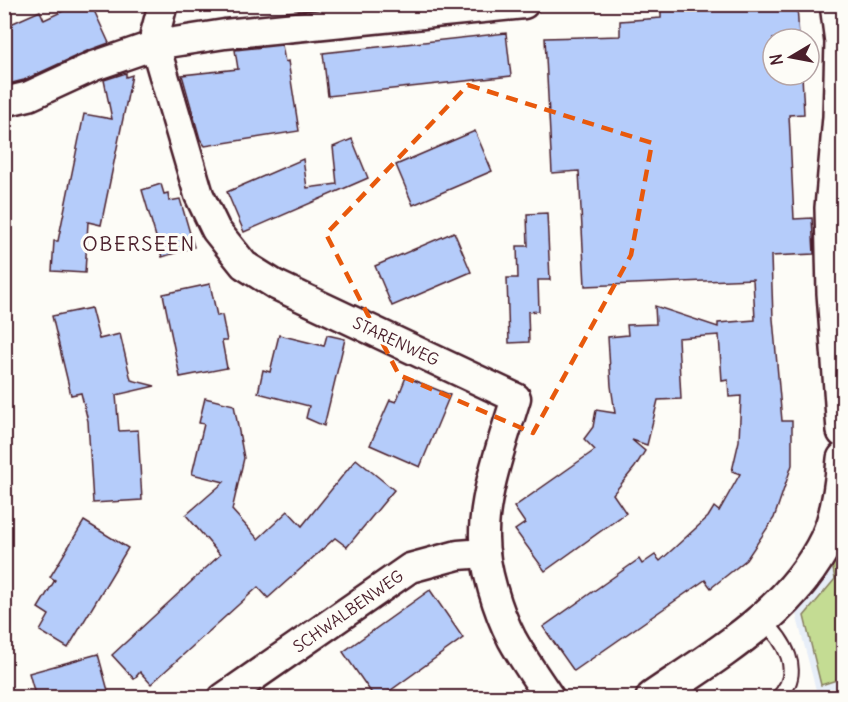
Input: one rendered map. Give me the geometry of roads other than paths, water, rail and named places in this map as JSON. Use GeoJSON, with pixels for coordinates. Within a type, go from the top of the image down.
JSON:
{"type":"FeatureCollection","features":[{"type":"Feature","properties":{"kind":"street","name":"STARENWEG"},"geometry":{"type":"LineString","coordinates":[[163,4],[155,34],[155,45],[199,195],[216,230],[244,265],[276,285],[516,398],[496,462],[484,535],[485,553],[495,596],[512,639],[550,698]]}},
{"type":"Feature","properties":{"kind":"street"},"geometry":{"type":"LineString","coordinates":[[4,102],[29,96],[94,66],[155,45],[225,34],[524,4]]}},
{"type":"Feature","properties":{"kind":"street"},"geometry":{"type":"LineString","coordinates":[[837,4],[842,42],[840,117],[832,208],[834,293],[843,420]]}},
{"type":"Feature","properties":{"kind":"street"},"geometry":{"type":"LineString","coordinates":[[653,698],[732,643],[794,590],[827,539],[842,485],[843,459]]}},
{"type":"Feature","properties":{"kind":"street","name":"SCHWALBENWEG"},"geometry":{"type":"LineString","coordinates":[[224,698],[410,568],[458,555],[485,553]]}},
{"type":"Feature","properties":{"kind":"lane"},"geometry":{"type":"LineString","coordinates":[[762,619],[789,653],[792,665],[790,677],[778,698]]}},
{"type":"Feature","properties":{"kind":"district","name":"OBERSEEN"},"geometry":{"type":"Point","coordinates":[139,243]}}]}
